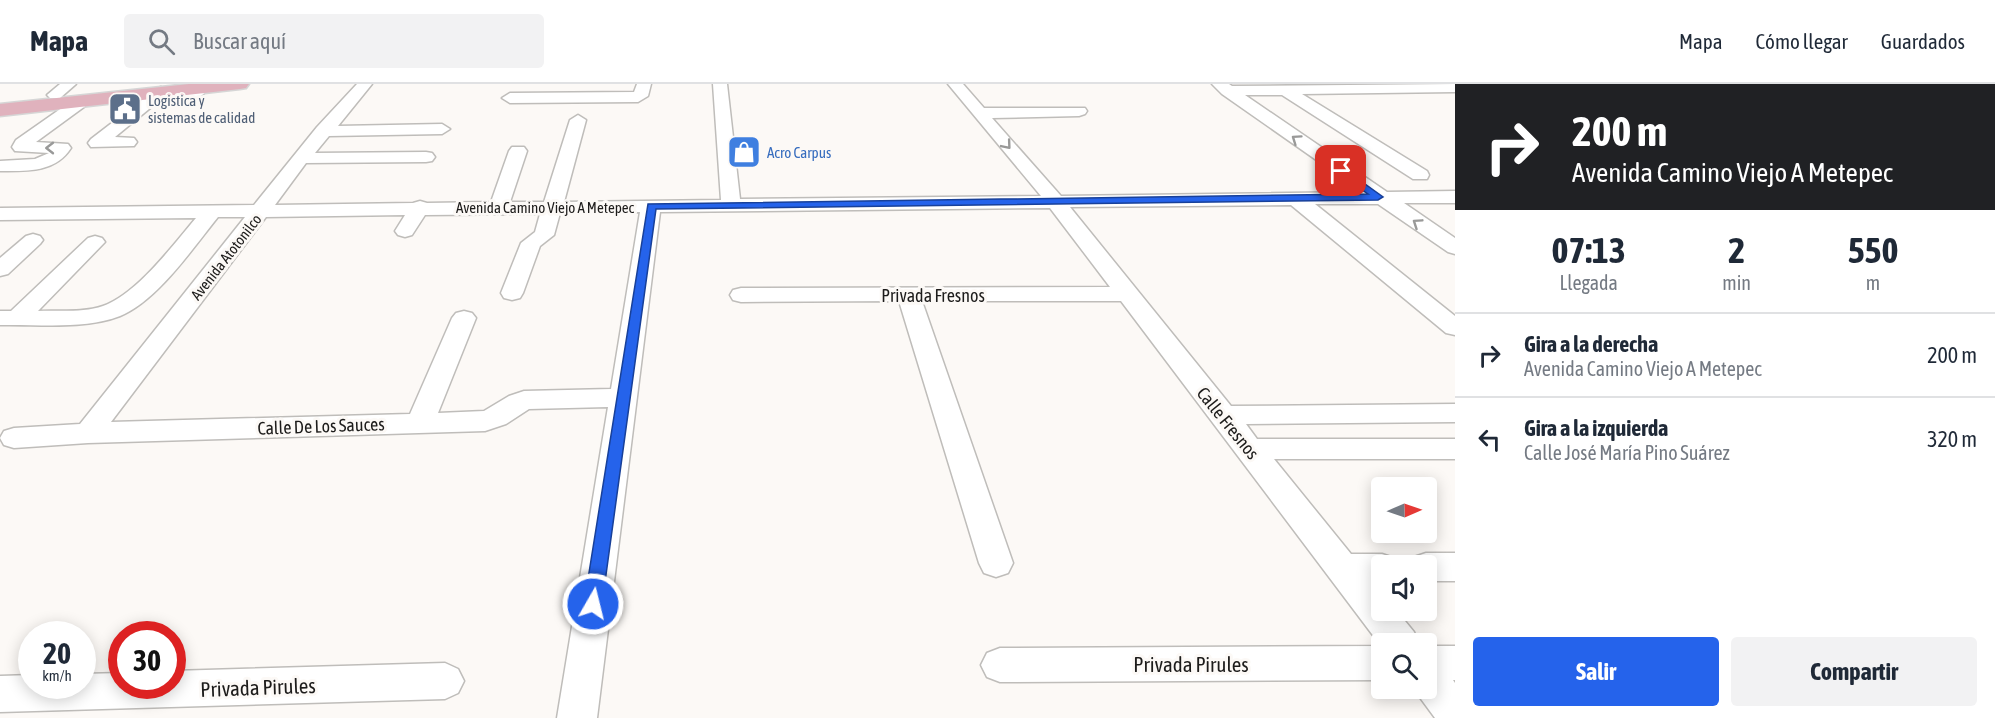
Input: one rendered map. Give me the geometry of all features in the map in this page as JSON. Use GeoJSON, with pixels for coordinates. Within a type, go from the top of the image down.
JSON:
{"type":"FeatureCollection","features":[{"type":"Feature","properties":{"kind":"main road"},"geometry":{"type":"LineString","coordinates":[[0,102],[159,88],[195,94],[240,84]]}},
{"type":"Feature","properties":{"kind":"main road"},"geometry":{"type":"LineString","coordinates":[[0,110],[69,96],[159,88]]}},
{"type":"Feature","properties":{"kind":"street","name":"Avenida Atotonilco"},"geometry":{"type":"LineString","coordinates":[[88,433],[301,158],[365,84]]}},
{"type":"Feature","properties":{"kind":"street"},"geometry":{"type":"LineString","coordinates":[[510,98],[572,91],[638,97],[643,93],[644,84]]}},
{"type":"Feature","properties":{"kind":"street"},"geometry":{"type":"LineString","coordinates":[[720,84],[732,205]]}},
{"type":"Feature","properties":{"kind":"street","name":"Calle Fresnos"},"geometry":{"type":"LineString","coordinates":[[955,84],[1056,202],[1125,294],[1250,449],[1392,633]]}},
{"type":"Feature","properties":{"kind":"street"},"geometry":{"type":"LineString","coordinates":[[1223,87],[1285,90],[1455,87]]}},
{"type":"Feature","properties":{"kind":"street"},"geometry":{"type":"LineString","coordinates":[[1223,87],[1378,197],[1455,248]]}},
{"type":"Feature","properties":{"kind":"street"},"geometry":{"type":"LineString","coordinates":[[128,142],[93,147],[159,88]]}},
{"type":"Feature","properties":{"kind":"street"},"geometry":{"type":"LineString","coordinates":[[1285,90],[1420,175]]}},
{"type":"Feature","properties":{"kind":"street"},"geometry":{"type":"LineString","coordinates":[[6,146],[15,143],[69,96]]}},
{"type":"Feature","properties":{"kind":"street"},"geometry":{"type":"LineString","coordinates":[[0,177],[8,165],[50,160],[60,153],[62,148],[21,147],[69,96]]}},
{"type":"Feature","properties":{"kind":"street"},"geometry":{"type":"LineString","coordinates":[[980,113],[1079,111]]}},
{"type":"Feature","properties":{"kind":"street"},"geometry":{"type":"LineString","coordinates":[[512,293],[531,243],[544,235],[578,120]]}},
{"type":"Feature","properties":{"kind":"street"},"geometry":{"type":"LineString","coordinates":[[327,126],[442,124]]}},
{"type":"Feature","properties":{"kind":"street"},"geometry":{"type":"LineString","coordinates":[[499,207],[518,151]]}},
{"type":"Feature","properties":{"kind":"street"},"geometry":{"type":"LineString","coordinates":[[301,158],[426,157]]}},
{"type":"Feature","properties":{"kind":"street","name":"Avenida Camino Viejo A Metepec"},"geometry":{"type":"LineString","coordinates":[[0,214],[420,207],[1296,200],[1451,195]]}},
{"type":"Feature","properties":{"kind":"street"},"geometry":{"type":"LineString","coordinates":[[1296,200],[1455,328]]}},
{"type":"Feature","properties":{"kind":"street"},"geometry":{"type":"LineString","coordinates":[[577,718],[651,206]]}},
{"type":"Feature","properties":{"kind":"street"},"geometry":{"type":"LineString","coordinates":[[405,231],[420,207]]}},
{"type":"Feature","properties":{"kind":"street"},"geometry":{"type":"LineString","coordinates":[[9,318],[96,314],[120,307],[141,291],[212,212]]}},
{"type":"Feature","properties":{"kind":"street"},"geometry":{"type":"LineString","coordinates":[[0,231],[23,214]]}},
{"type":"Feature","properties":{"kind":"street"},"geometry":{"type":"LineString","coordinates":[[0,268],[33,240]]}},
{"type":"Feature","properties":{"kind":"street"},"geometry":{"type":"LineString","coordinates":[[9,318],[95,242]]}},
{"type":"Feature","properties":{"kind":"street","name":"Privada Fresnos"},"geometry":{"type":"LineString","coordinates":[[741,295],[1125,294]]}},
{"type":"Feature","properties":{"kind":"street"},"geometry":{"type":"LineString","coordinates":[[908,295],[996,563]]}},
{"type":"Feature","properties":{"kind":"street"},"geometry":{"type":"LineString","coordinates":[[420,423],[464,318]]}},
{"type":"Feature","properties":{"kind":"street","name":"Calle De Los Sauces"},"geometry":{"type":"LineString","coordinates":[[14,438],[88,433],[497,419],[524,400],[622,398]]}},
{"type":"Feature","properties":{"kind":"street"},"geometry":{"type":"LineString","coordinates":[[1222,415],[1455,413]]}},
{"type":"Feature","properties":{"kind":"street"},"geometry":{"type":"LineString","coordinates":[[1250,449],[1455,449]]}},
{"type":"Feature","properties":{"kind":"street"},"geometry":{"type":"LineString","coordinates":[[1437,567],[1455,567]]}},
{"type":"Feature","properties":{"kind":"street"},"geometry":{"type":"LineString","coordinates":[[1342,568],[1371,568]]}},
{"type":"Feature","properties":{"kind":"street","name":"Privada Pirules"},"geometry":{"type":"LineString","coordinates":[[1000,665],[1371,663]]}},
{"type":"Feature","properties":{"kind":"street"},"geometry":{"type":"LineString","coordinates":[[1437,663],[1455,663]]}},
{"type":"Feature","properties":{"kind":"street","name":"Privada Pirules"},"geometry":{"type":"LineString","coordinates":[[0,694],[445,681]]}},
{"type":"Feature","properties":{"kind":"street"},"geometry":{"type":"LineString","coordinates":[[1437,690],[1455,713]]}},
{"type":"Feature","properties":{"kind":"place","name":"Logistica y sistemas de calidad"},"geometry":{"type":"Point","coordinates":[125,109]}},
{"type":"Feature","properties":{"kind":"place","name":"Acro Carpus"},"geometry":{"type":"Point","coordinates":[744,152]}},
{"type":"Feature","properties":{"kind":"route"},"geometry":{"type":"LineString","coordinates":[[593,604],[651,206],[1296,200],[1378,197],[1341,171]]}}]}
